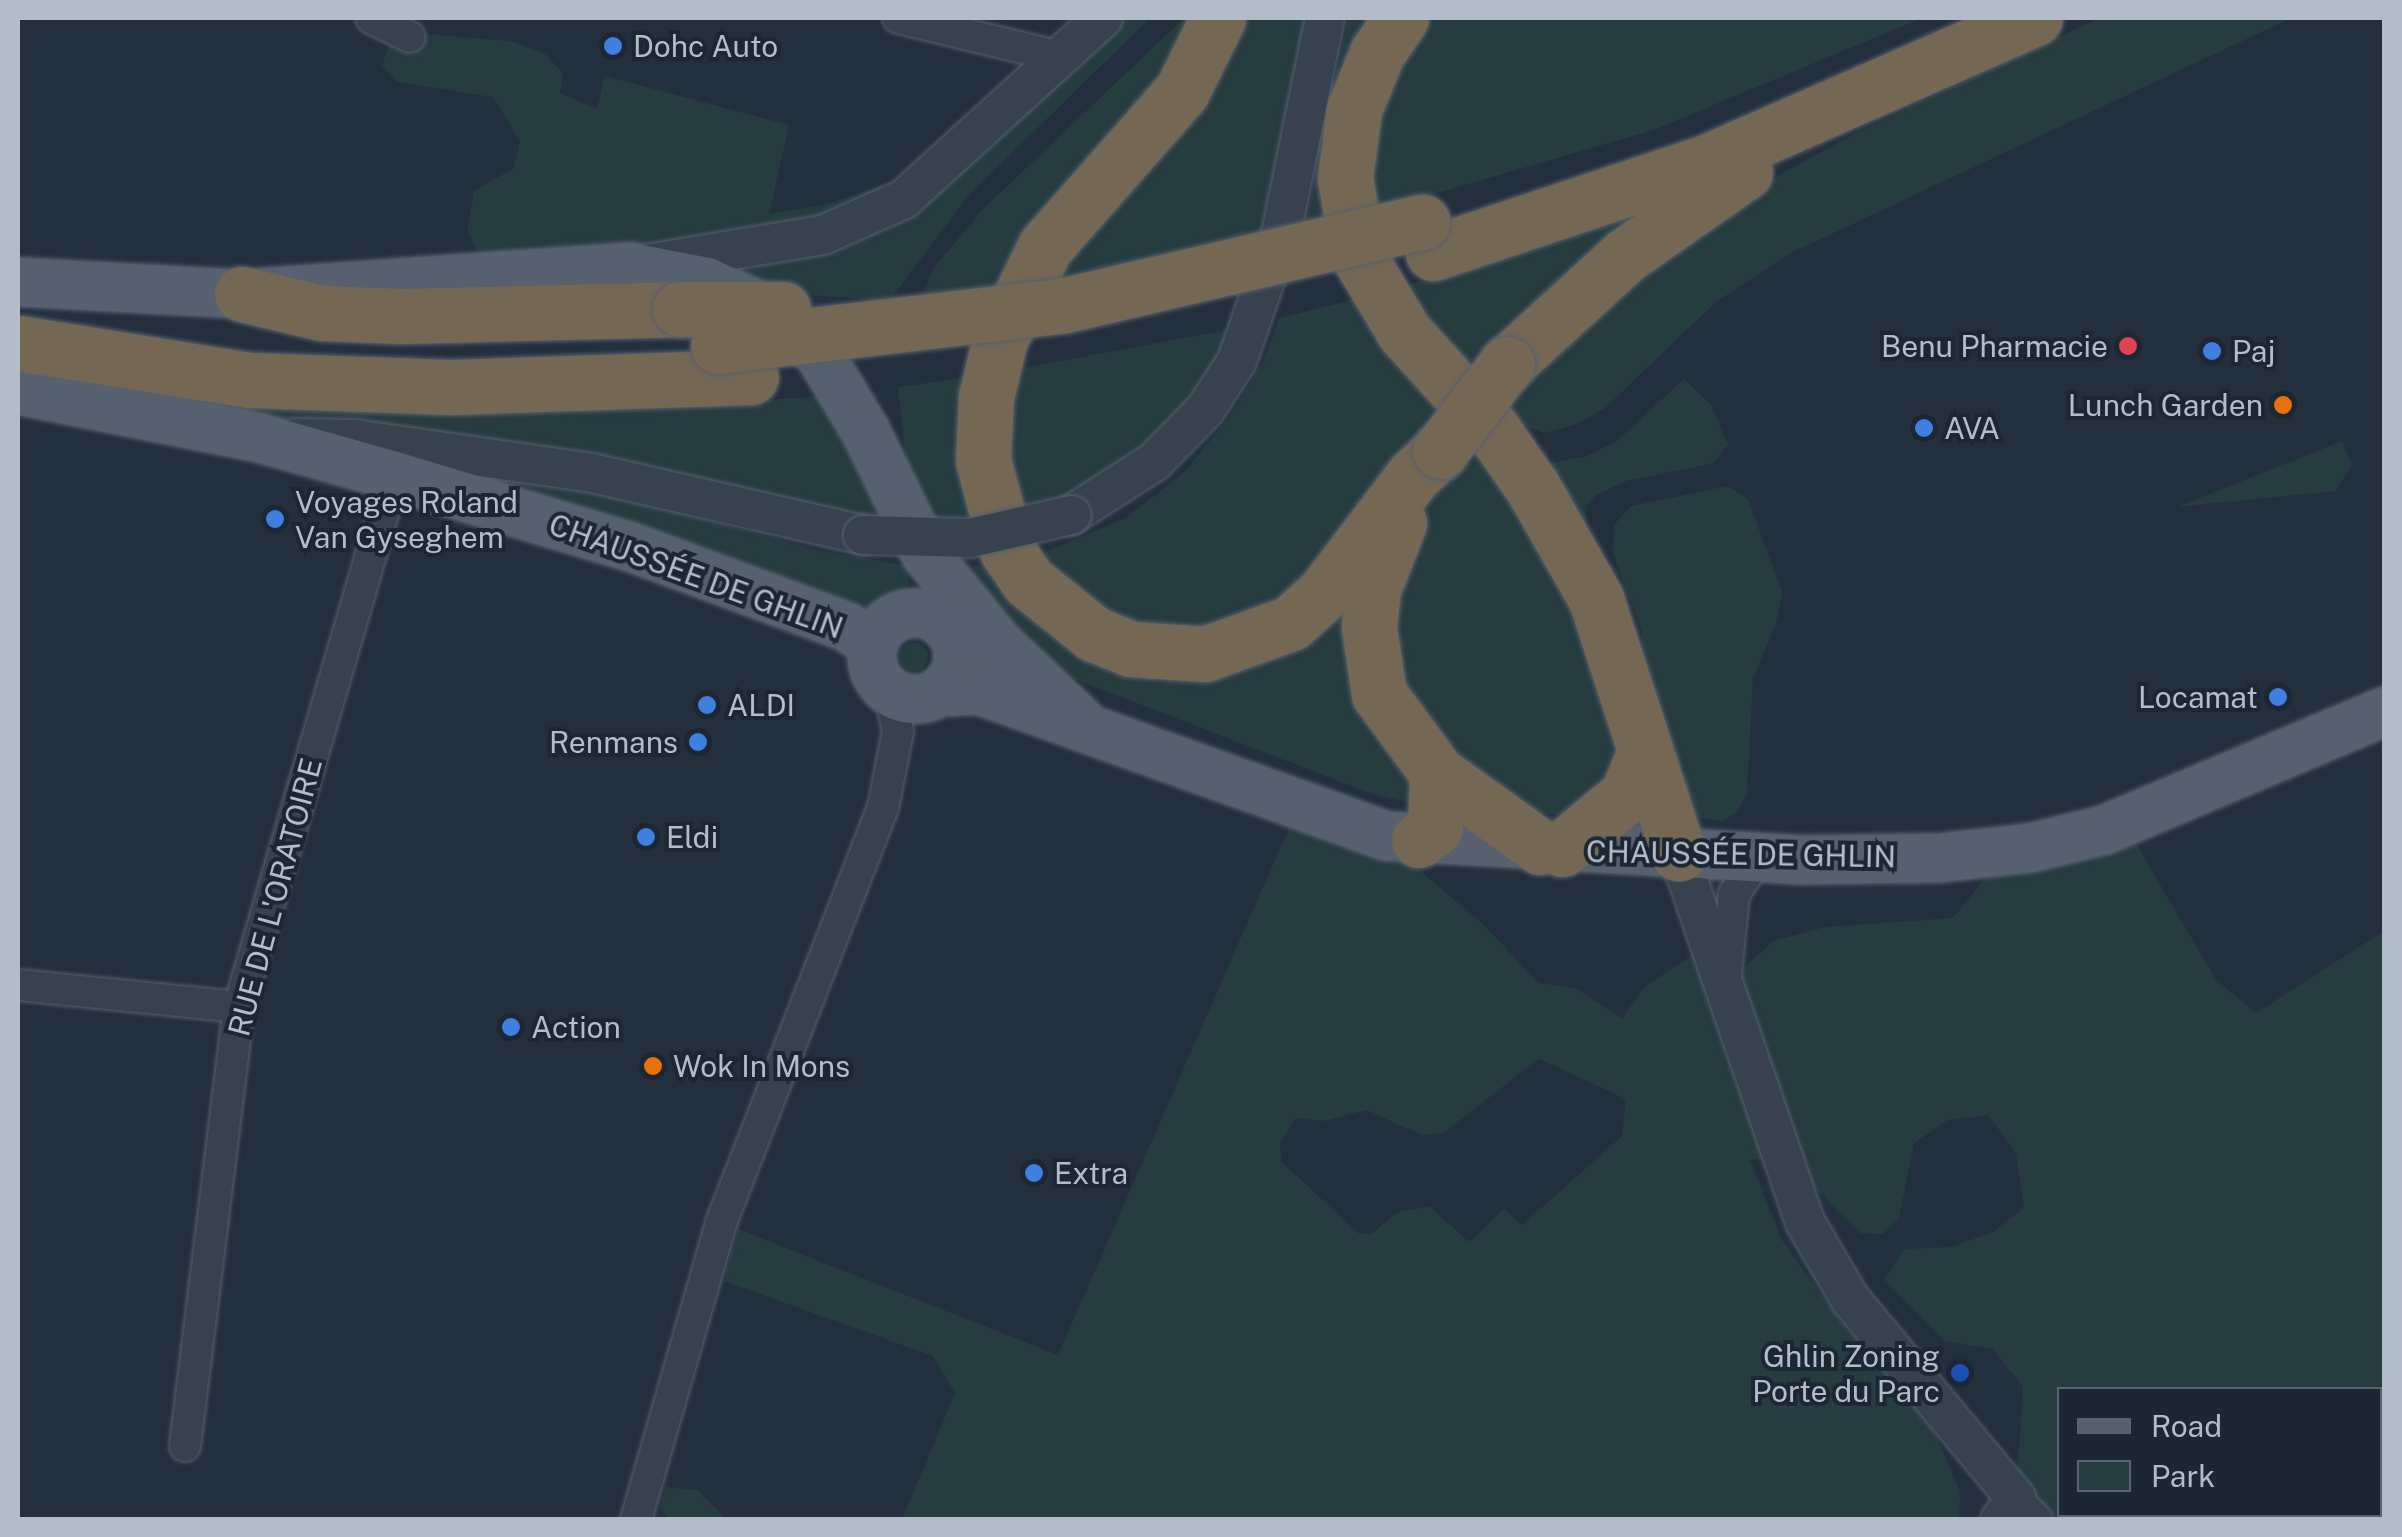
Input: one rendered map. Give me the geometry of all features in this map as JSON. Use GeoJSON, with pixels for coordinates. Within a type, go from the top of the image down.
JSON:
{"type":"FeatureCollection","features":[{"type":"Feature","properties":{"kind":"highway"},"geometry":{"type":"LineString","coordinates":[[1218,18],[1182,90],[1045,247],[1000,338],[986,397],[983,460],[1007,550],[1028,581],[1094,634],[1131,650],[1205,654],[1291,622],[1325,592],[1413,476],[1440,451]]}},
{"type":"Feature","properties":{"kind":"highway"},"geometry":{"type":"LineString","coordinates":[[1401,18],[1376,53],[1354,110],[1345,178],[1358,255],[1404,332],[1492,429],[1534,488],[1596,599],[1679,854]]}},
{"type":"Feature","properties":{"kind":"highway"},"geometry":{"type":"LineString","coordinates":[[242,294],[322,312],[716,344],[1120,328],[1428,238],[1696,130],[1956,18]]}},
{"type":"Feature","properties":{"kind":"highway"},"geometry":{"type":"LineString","coordinates":[[25,360],[250,380],[451,387],[716,344],[878,330],[1082,302],[1428,238],[1592,203],[1825,116],[2035,18]]}},
{"type":"Feature","properties":{"kind":"highway"},"geometry":{"type":"LineString","coordinates":[[1645,752],[1627,795],[1551,848],[1437,774],[1379,694],[1369,628],[1373,588],[1390,540],[1440,451],[1506,364],[1626,254],[1825,116]]}},
{"type":"Feature","properties":{"kind":"highway"},"geometry":{"type":"LineString","coordinates":[[1419,840],[1435,828],[1437,774]]}},
{"type":"Feature","properties":{"kind":"main road"},"geometry":{"type":"LineString","coordinates":[[18,282],[242,294],[630,267],[707,282],[759,306],[818,352],[866,432],[925,553],[944,625],[959,658],[911,703],[876,677],[872,644],[891,620],[905,614],[944,625]]}},
{"type":"Feature","properties":{"kind":"main road","name":"CHAUSSÉE DE GHLIN"},"geometry":{"type":"LineString","coordinates":[[25,360],[170,424],[260,438],[628,546],[847,627],[872,644]]}},
{"type":"Feature","properties":{"kind":"main road"},"geometry":{"type":"LineString","coordinates":[[925,553],[999,644],[1090,729]]}},
{"type":"Feature","properties":{"kind":"main road","name":"CHAUSSÉE DE GHLIN"},"geometry":{"type":"LineString","coordinates":[[944,625],[1003,685],[1090,729]]}},
{"type":"Feature","properties":{"kind":"main road","name":"CHAUSSÉE DE GHLIN"},"geometry":{"type":"LineString","coordinates":[[911,703],[979,690],[1387,836],[1758,859],[1939,858],[2030,848],[2179,803],[2384,712]]}},
{"type":"Feature","properties":{"kind":"street"},"geometry":{"type":"LineString","coordinates":[[371,18],[410,36]]}},
{"type":"Feature","properties":{"kind":"street"},"geometry":{"type":"LineString","coordinates":[[898,18],[1064,58]]}},
{"type":"Feature","properties":{"kind":"street"},"geometry":{"type":"LineString","coordinates":[[630,267],[775,246],[869,216],[904,199],[952,161],[1103,18]]}},
{"type":"Feature","properties":{"kind":"street"},"geometry":{"type":"LineString","coordinates":[[260,438],[354,438],[592,473],[863,535],[970,538],[1070,515],[1154,462],[1205,410],[1237,361],[1281,234],[1325,18]]}},
{"type":"Feature","properties":{"kind":"street","name":"RUE DE L'ORATOIRE"},"geometry":{"type":"LineString","coordinates":[[185,1446],[239,1007],[394,476]]}},
{"type":"Feature","properties":{"kind":"street"},"geometry":{"type":"LineString","coordinates":[[636,1520],[721,1223],[883,808],[911,703]]}},
{"type":"Feature","properties":{"kind":"street"},"geometry":{"type":"LineString","coordinates":[[1679,854],[1805,1222],[1825,1263],[2018,1512]]}},
{"type":"Feature","properties":{"kind":"street"},"geometry":{"type":"LineString","coordinates":[[1724,986],[1734,894],[1758,859]]}},
{"type":"Feature","properties":{"kind":"street"},"geometry":{"type":"LineString","coordinates":[[18,985],[239,1007]]}},
{"type":"Feature","properties":{"kind":"green space"},"geometry":{"type":"Polygon","coordinates":[[[1117,18],[1150,18],[970,194],[889,301],[760,291],[726,273],[812,256],[853,240],[1117,18]]]}},
{"type":"Feature","properties":{"kind":"green space"},"geometry":{"type":"Polygon","coordinates":[[[1184,18],[1196,18],[1183,50],[994,291],[921,298],[933,269],[983,209],[1184,18]]]}},
{"type":"Feature","properties":{"kind":"green space"},"geometry":{"type":"Polygon","coordinates":[[[1231,18],[1316,18],[1267,241],[1032,287],[1231,18]]]}},
{"type":"Feature","properties":{"kind":"green space"},"geometry":{"type":"Polygon","coordinates":[[[1348,18],[1384,18],[1339,221],[1304,230],[1348,18]]]}},
{"type":"Feature","properties":{"kind":"green space"},"geometry":{"type":"Polygon","coordinates":[[[1425,18],[1922,18],[1654,130],[1362,215],[1365,130],[1425,18]]]}},
{"type":"Feature","properties":{"kind":"green space"},"geometry":{"type":"Polygon","coordinates":[[[2099,18],[2291,18],[1789,254],[1716,302],[1605,408],[1577,424],[1545,433],[1514,423],[1502,407],[1584,317],[1734,200],[1854,134],[2099,18]]]}},
{"type":"Feature","properties":{"kind":"green space"},"geometry":{"type":"Polygon","coordinates":[[[410,33],[511,41],[545,54],[563,73],[560,93],[597,109],[605,76],[789,125],[769,214],[827,204],[889,183],[818,219],[621,249],[480,256],[467,232],[474,191],[514,168],[520,141],[493,97],[397,82],[382,66],[389,45],[410,33]]]}},
{"type":"Feature","properties":{"kind":"green space"},"geometry":{"type":"Polygon","coordinates":[[[1679,196],[1470,380],[1393,289],[1439,276],[1679,196]]]}},
{"type":"Feature","properties":{"kind":"green space"},"geometry":{"type":"Polygon","coordinates":[[[1363,297],[1452,403],[1290,609],[1157,642],[1028,559],[1126,518],[1184,472],[1230,416],[1264,360],[1279,318],[1363,297]]]}},
{"type":"Feature","properties":{"kind":"green space"},"geometry":{"type":"Polygon","coordinates":[[[1232,329],[1215,375],[1104,488],[1006,521],[1001,372],[1232,329]]]}},
{"type":"Feature","properties":{"kind":"green space"},"geometry":{"type":"Polygon","coordinates":[[[971,377],[976,526],[929,527],[908,484],[898,387],[971,377]]]}},
{"type":"Feature","properties":{"kind":"green space"},"geometry":{"type":"Polygon","coordinates":[[[1684,379],[1711,405],[1728,444],[1714,463],[1626,481],[1596,495],[1586,507],[1586,536],[1544,464],[1585,457],[1617,441],[1684,379]]]}},
{"type":"Feature","properties":{"kind":"green space"},"geometry":{"type":"Polygon","coordinates":[[[108,389],[212,400],[662,407],[824,396],[891,526],[108,389]]]}},
{"type":"Feature","properties":{"kind":"green space"},"geometry":{"type":"Polygon","coordinates":[[[1478,438],[1576,596],[1622,771],[1571,816],[1532,812],[1466,776],[1394,690],[1397,552],[1417,512],[1478,438]]]}},
{"type":"Feature","properties":{"kind":"green space"},"geometry":{"type":"Polygon","coordinates":[[[2342,441],[2352,464],[2336,491],[2177,507],[2342,441]]]}},
{"type":"Feature","properties":{"kind":"green space"},"geometry":{"type":"Polygon","coordinates":[[[401,454],[625,498],[821,551],[910,566],[907,599],[858,617],[401,454]]]}},
{"type":"Feature","properties":{"kind":"green space"},"geometry":{"type":"Polygon","coordinates":[[[1728,486],[1748,499],[1782,592],[1777,621],[1753,679],[1747,793],[1737,812],[1721,821],[1686,816],[1643,689],[1642,632],[1613,553],[1614,525],[1631,506],[1728,486]]]}},
{"type":"Feature","properties":{"kind":"green space"},"geometry":{"type":"Polygon","coordinates":[[[991,565],[1122,666],[1349,599],[1423,806],[1370,793],[1054,671],[950,567],[991,565]]]}},
{"type":"Feature","properties":{"kind":"green space"},"geometry":{"type":"Polygon","coordinates":[[[914,643],[924,647],[928,657],[924,667],[914,671],[904,667],[900,657],[904,647],[914,643]]]}},
{"type":"Feature","properties":{"kind":"green space"},"geometry":{"type":"Polygon","coordinates":[[[1299,805],[1376,833],[1485,926],[1538,983],[1576,988],[1622,1019],[1643,988],[1710,943],[1725,986],[1773,941],[1825,927],[1953,918],[2007,851],[2124,823],[2216,980],[2256,1013],[2384,931],[2384,1519],[2037,1519],[2016,1498],[2023,1387],[1993,1349],[1945,1341],[1884,1279],[1905,1249],[1951,1247],[1993,1232],[2024,1208],[2016,1153],[1988,1115],[1948,1120],[1914,1143],[1899,1218],[1883,1234],[1860,1233],[1783,1157],[1750,1160],[1782,1240],[1841,1322],[1928,1416],[1960,1492],[1959,1519],[902,1519],[955,1393],[933,1356],[724,1281],[738,1229],[1058,1355],[1299,805]],[[1539,1059],[1443,1133],[1421,1135],[1367,1110],[1323,1121],[1296,1118],[1280,1144],[1282,1162],[1358,1233],[1372,1234],[1395,1213],[1429,1206],[1469,1242],[1504,1209],[1522,1225],[1622,1136],[1626,1099],[1539,1059]]]}},
{"type":"Feature","properties":{"kind":"green space"},"geometry":{"type":"Polygon","coordinates":[[[666,1487],[697,1490],[726,1519],[669,1519],[660,1508],[666,1487]]]}},
{"type":"Feature","properties":{"kind":"place","name":"Dohc Auto"},"geometry":{"type":"Point","coordinates":[613,46]}},
{"type":"Feature","properties":{"kind":"place","name":"Benu Pharmacie"},"geometry":{"type":"Point","coordinates":[2128,346]}},
{"type":"Feature","properties":{"kind":"place","name":"Paj"},"geometry":{"type":"Point","coordinates":[2212,351]}},
{"type":"Feature","properties":{"kind":"place","name":"Lunch Garden"},"geometry":{"type":"Point","coordinates":[2283,405]}},
{"type":"Feature","properties":{"kind":"place","name":"AVA"},"geometry":{"type":"Point","coordinates":[1924,428]}},
{"type":"Feature","properties":{"kind":"place","name":"Voyages Roland Van Gyseghem"},"geometry":{"type":"Point","coordinates":[275,519]}},
{"type":"Feature","properties":{"kind":"place","name":"Locamat"},"geometry":{"type":"Point","coordinates":[2278,697]}},
{"type":"Feature","properties":{"kind":"place","name":"ALDI"},"geometry":{"type":"Point","coordinates":[707,705]}},
{"type":"Feature","properties":{"kind":"place","name":"Renmans"},"geometry":{"type":"Point","coordinates":[698,742]}},
{"type":"Feature","properties":{"kind":"place","name":"Eldi"},"geometry":{"type":"Point","coordinates":[646,837]}},
{"type":"Feature","properties":{"kind":"place","name":"Action"},"geometry":{"type":"Point","coordinates":[511,1027]}},
{"type":"Feature","properties":{"kind":"place","name":"Wok In Mons"},"geometry":{"type":"Point","coordinates":[653,1066]}},
{"type":"Feature","properties":{"kind":"place","name":"Extra"},"geometry":{"type":"Point","coordinates":[1034,1173]}},
{"type":"Feature","properties":{"kind":"place","name":"Ghlin Zoning Porte du Parc"},"geometry":{"type":"Point","coordinates":[1960,1373]}}]}
